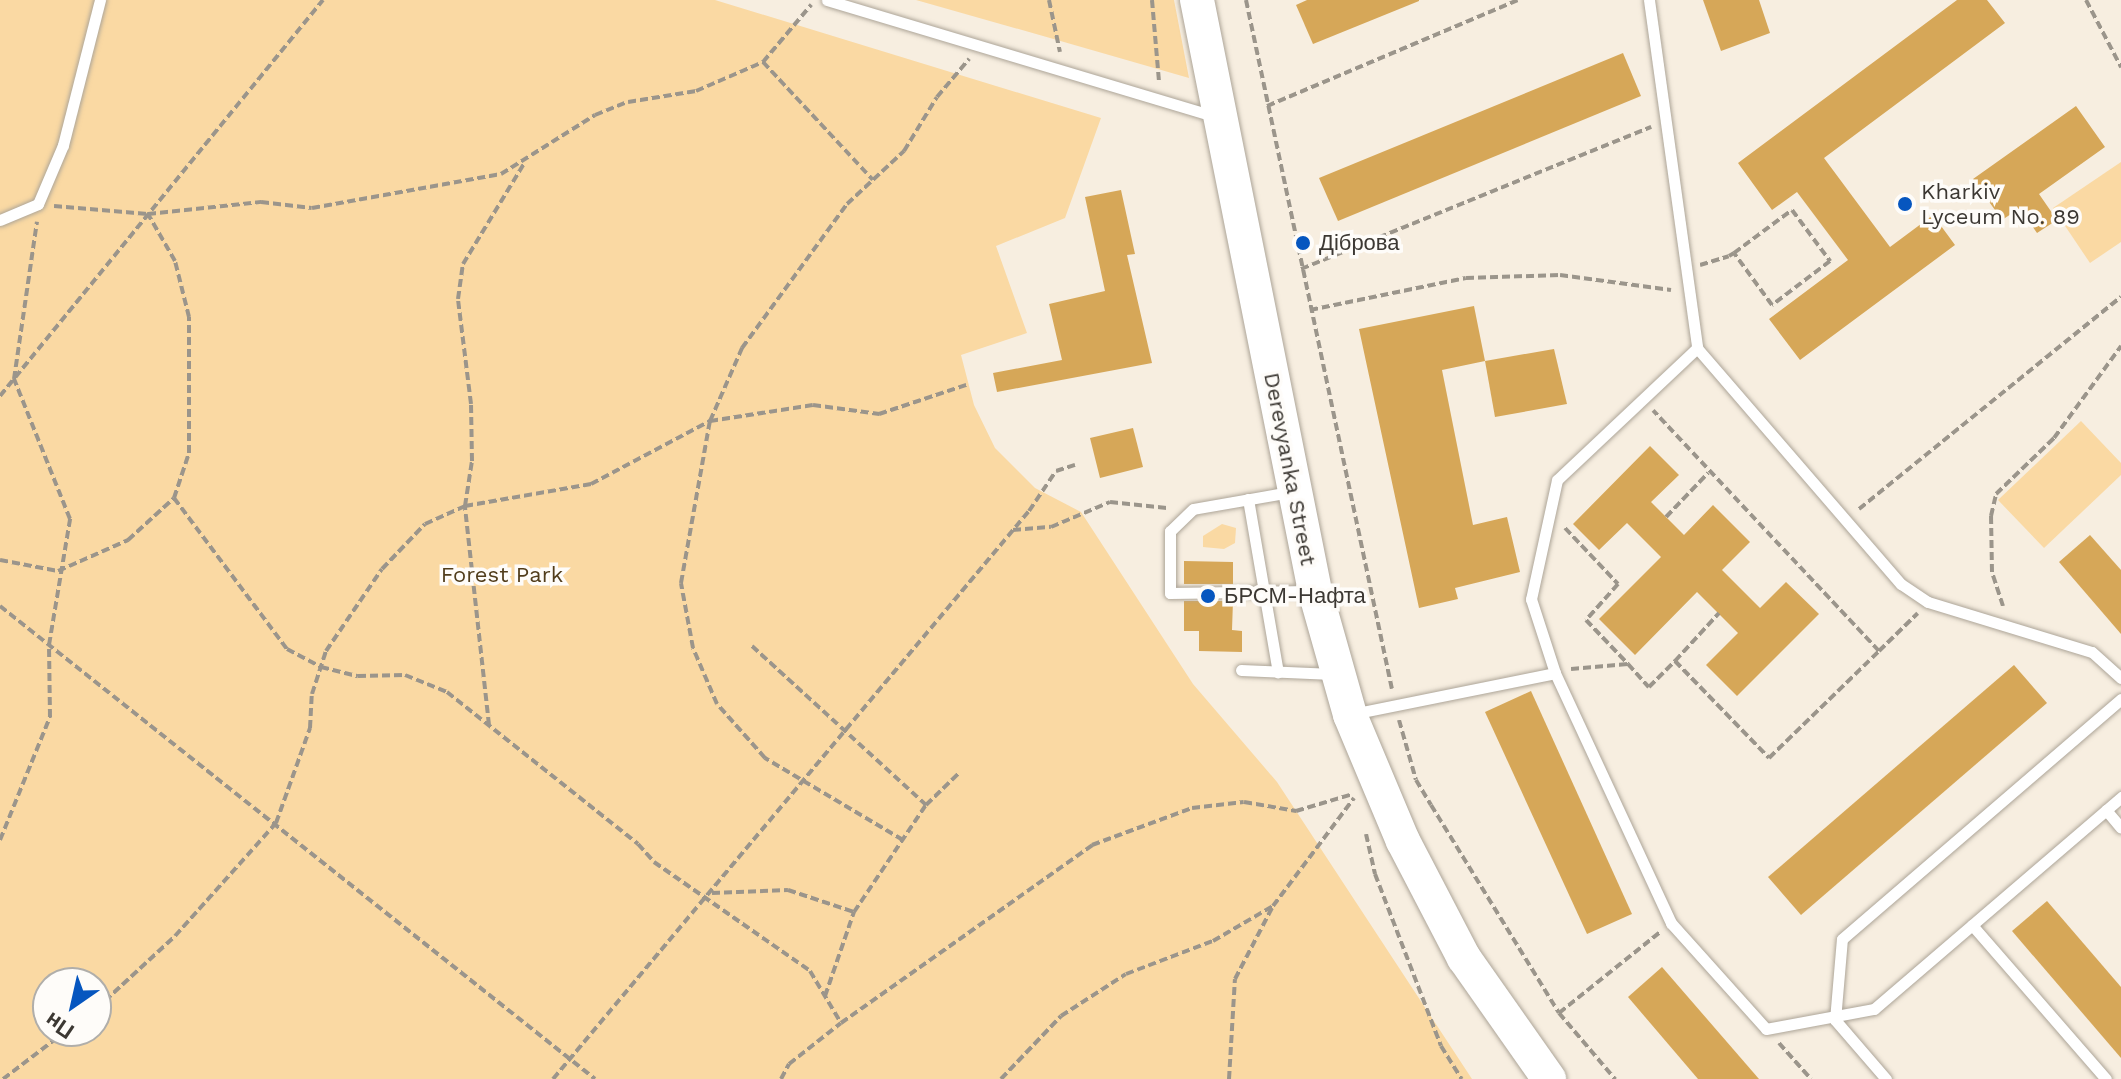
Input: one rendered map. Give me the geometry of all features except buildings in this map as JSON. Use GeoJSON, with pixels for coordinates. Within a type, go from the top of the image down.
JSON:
{"type":"FeatureCollection","features":[{"type":"Feature","properties":{"kind":"main road","name":"Derevyanka Street"},"geometry":{"type":"LineString","coordinates":[[1197,0],[1315,591],[1350,715],[1403,841],[1464,958],[1549,1079]]}},
{"type":"Feature","properties":{"kind":"lane"},"geometry":{"type":"LineString","coordinates":[[0,220],[38,204],[63,145],[100,0]]}},
{"type":"Feature","properties":{"kind":"lane"},"geometry":{"type":"LineString","coordinates":[[827,0],[1219,117]]}},
{"type":"Feature","properties":{"kind":"lane"},"geometry":{"type":"LineString","coordinates":[[1649,0],[1697,348],[1901,584],[1928,602],[2092,652],[2121,678]]}},
{"type":"Feature","properties":{"kind":"lane"},"geometry":{"type":"LineString","coordinates":[[1697,348],[1557,480],[1531,599],[1555,673],[1671,923],[1766,1029],[1835,1020],[1874,1009],[2121,797]]}},
{"type":"Feature","properties":{"kind":"lane"},"geometry":{"type":"LineString","coordinates":[[1295,491],[1193,509],[1170,531],[1170,593],[1315,591]]}},
{"type":"Feature","properties":{"kind":"lane"},"geometry":{"type":"LineString","coordinates":[[1248,499],[1278,672]]}},
{"type":"Feature","properties":{"kind":"lane"},"geometry":{"type":"LineString","coordinates":[[1241,670],[1337,674]]}},
{"type":"Feature","properties":{"kind":"lane"},"geometry":{"type":"LineString","coordinates":[[1350,715],[1394,703],[1555,673]]}},
{"type":"Feature","properties":{"kind":"lane"},"geometry":{"type":"LineString","coordinates":[[1886,1079],[1835,1020],[1842,939],[2121,699]]}},
{"type":"Feature","properties":{"kind":"lane"},"geometry":{"type":"LineString","coordinates":[[2106,810],[2121,828]]}},
{"type":"Feature","properties":{"kind":"lane"},"geometry":{"type":"LineString","coordinates":[[1972,925],[2106,1079]]}},
{"type":"Feature","properties":{"kind":"path"},"geometry":{"type":"LineString","coordinates":[[0,396],[323,0]]}},
{"type":"Feature","properties":{"kind":"path"},"geometry":{"type":"LineString","coordinates":[[0,840],[50,717],[49,645],[57,617],[58,571],[70,519],[14,379],[38,204],[148,214],[261,202],[312,208],[362,195],[490,176],[527,160],[595,115],[628,102],[696,91],[763,62],[814,0]]}},
{"type":"Feature","properties":{"kind":"path"},"geometry":{"type":"LineString","coordinates":[[1049,0],[1063,69]]}},
{"type":"Feature","properties":{"kind":"path"},"geometry":{"type":"LineString","coordinates":[[1152,0],[1161,100]]}},
{"type":"Feature","properties":{"kind":"path"},"geometry":{"type":"LineString","coordinates":[[1246,0],[1394,703],[1416,780],[1559,1013],[1615,1079]]}},
{"type":"Feature","properties":{"kind":"path"},"geometry":{"type":"LineString","coordinates":[[1267,106],[1518,0]]}},
{"type":"Feature","properties":{"kind":"path"},"geometry":{"type":"LineString","coordinates":[[2086,0],[2121,67]]}},
{"type":"Feature","properties":{"kind":"path"},"geometry":{"type":"LineString","coordinates":[[903,840],[806,779],[765,758],[717,704],[693,648],[681,583],[710,421],[742,348],[847,204],[904,151],[937,97],[981,45]]}},
{"type":"Feature","properties":{"kind":"path"},"geometry":{"type":"LineString","coordinates":[[763,62],[873,180]]}},
{"type":"Feature","properties":{"kind":"path"},"geometry":{"type":"LineString","coordinates":[[1301,269],[1666,121]]}},
{"type":"Feature","properties":{"kind":"path"},"geometry":{"type":"LineString","coordinates":[[489,725],[465,506],[472,461],[471,404],[458,299],[463,264],[527,160]]}},
{"type":"Feature","properties":{"kind":"path"},"geometry":{"type":"LineString","coordinates":[[1686,268],[1734,253],[1792,210],[1830,261],[1772,305],[1734,253]]}},
{"type":"Feature","properties":{"kind":"path"},"geometry":{"type":"LineString","coordinates":[[0,560],[58,571],[128,540],[174,498],[189,453],[189,317],[175,261],[148,214]]}},
{"type":"Feature","properties":{"kind":"path"},"geometry":{"type":"LineString","coordinates":[[1310,310],[1466,278],[1560,275],[1689,293]]}},
{"type":"Feature","properties":{"kind":"path"},"geometry":{"type":"LineString","coordinates":[[1847,518],[1956,435],[2121,297]]}},
{"type":"Feature","properties":{"kind":"path"},"geometry":{"type":"LineString","coordinates":[[2011,628],[1992,572],[1991,516],[1996,494],[2054,438],[2121,346]]}},
{"type":"Feature","properties":{"kind":"path"},"geometry":{"type":"LineString","coordinates":[[112,994],[175,936],[276,823],[310,728],[312,694],[321,667],[382,569],[425,524],[465,506],[591,484],[710,421],[813,405],[879,414],[966,385]]}},
{"type":"Feature","properties":{"kind":"path"},"geometry":{"type":"LineString","coordinates":[[1644,400],[1708,473],[1879,651]]}},
{"type":"Feature","properties":{"kind":"path"},"geometry":{"type":"LineString","coordinates":[[553,1079],[1013,530],[1056,471],[1075,465]]}},
{"type":"Feature","properties":{"kind":"path"},"geometry":{"type":"LineString","coordinates":[[1666,517],[1708,473]]}},
{"type":"Feature","properties":{"kind":"path"},"geometry":{"type":"LineString","coordinates":[[174,498],[287,649],[321,667],[358,676],[405,675],[447,692],[705,900],[750,932],[781,946],[810,971],[841,1023]]}},
{"type":"Feature","properties":{"kind":"path"},"geometry":{"type":"LineString","coordinates":[[1013,530],[1051,527],[1110,502],[1193,509]]}},
{"type":"Feature","properties":{"kind":"path"},"geometry":{"type":"LineString","coordinates":[[1551,518],[1618,584],[1586,620],[1649,687],[1719,613]]}},
{"type":"Feature","properties":{"kind":"path"},"geometry":{"type":"LineString","coordinates":[[1675,661],[1769,758],[1928,602]]}},
{"type":"Feature","properties":{"kind":"path"},"geometry":{"type":"LineString","coordinates":[[0,606],[595,1079]]}},
{"type":"Feature","properties":{"kind":"path"},"geometry":{"type":"LineString","coordinates":[[752,646],[926,805]]}},
{"type":"Feature","properties":{"kind":"path"},"geometry":{"type":"LineString","coordinates":[[1555,673],[1628,664]]}},
{"type":"Feature","properties":{"kind":"path"},"geometry":{"type":"LineString","coordinates":[[825,996],[854,912],[926,805],[958,774]]}},
{"type":"Feature","properties":{"kind":"path"},"geometry":{"type":"LineString","coordinates":[[1358,792],[1361,806]]}},
{"type":"Feature","properties":{"kind":"path"},"geometry":{"type":"LineString","coordinates":[[1229,1079],[1235,979],[1273,906],[1358,792]]}},
{"type":"Feature","properties":{"kind":"path"},"geometry":{"type":"LineString","coordinates":[[781,1079],[789,1064],[841,1023],[1092,845],[1192,808],[1244,802],[1296,811],[1358,792]]}},
{"type":"Feature","properties":{"kind":"path"},"geometry":{"type":"LineString","coordinates":[[1364,820],[1375,874],[1441,1046],[1462,1079]]}},
{"type":"Feature","properties":{"kind":"path"},"geometry":{"type":"LineString","coordinates":[[711,893],[788,890],[854,912]]}},
{"type":"Feature","properties":{"kind":"path"},"geometry":{"type":"LineString","coordinates":[[1001,1079],[1061,1016],[1126,974],[1213,941],[1273,906]]}},
{"type":"Feature","properties":{"kind":"path"},"geometry":{"type":"LineString","coordinates":[[1559,1013],[1671,923]]}},
{"type":"Feature","properties":{"kind":"path"},"geometry":{"type":"LineString","coordinates":[[1766,1029],[1811,1079]]}},
{"type":"Feature","properties":{"kind":"path"},"geometry":{"type":"LineString","coordinates":[[3,1079],[45,1047]]}},
{"type":"Feature","properties":{"kind":"green space","name":"Forest Park"},"geometry":{"type":"Polygon","coordinates":[[[0,0],[715,0],[1101,118],[1065,218],[996,246],[1027,333],[961,355],[974,405],[995,448],[1035,488],[1081,512],[1193,684],[1277,782],[1472,1079],[0,1079],[0,0]]]}},
{"type":"Feature","properties":{"kind":"green space"},"geometry":{"type":"Polygon","coordinates":[[[916,0],[1174,0],[1189,78],[1057,40],[916,0]]]}},
{"type":"Feature","properties":{"kind":"green space"},"geometry":{"type":"Polygon","coordinates":[[[2121,162],[2121,242],[2090,263],[2053,208],[2121,162]]]}},
{"type":"Feature","properties":{"kind":"green space"},"geometry":{"type":"Polygon","coordinates":[[[2081,421],[2121,463],[2121,475],[2044,548],[1998,500],[2081,421]]]}},
{"type":"Feature","properties":{"kind":"green space"},"geometry":{"type":"Polygon","coordinates":[[[1222,524],[1236,528],[1235,543],[1224,549],[1203,547],[1203,536],[1222,524]]]}},
{"type":"Feature","properties":{"kind":"place","name":"Kharkiv Lyceum No. 89"},"geometry":{"type":"Point","coordinates":[1905,204]}},
{"type":"Feature","properties":{"kind":"place","name":"Діброва"},"geometry":{"type":"Point","coordinates":[1303,243]}},
{"type":"Feature","properties":{"kind":"place","name":"БРСМ-Нафта"},"geometry":{"type":"Point","coordinates":[1208,596]}}]}
